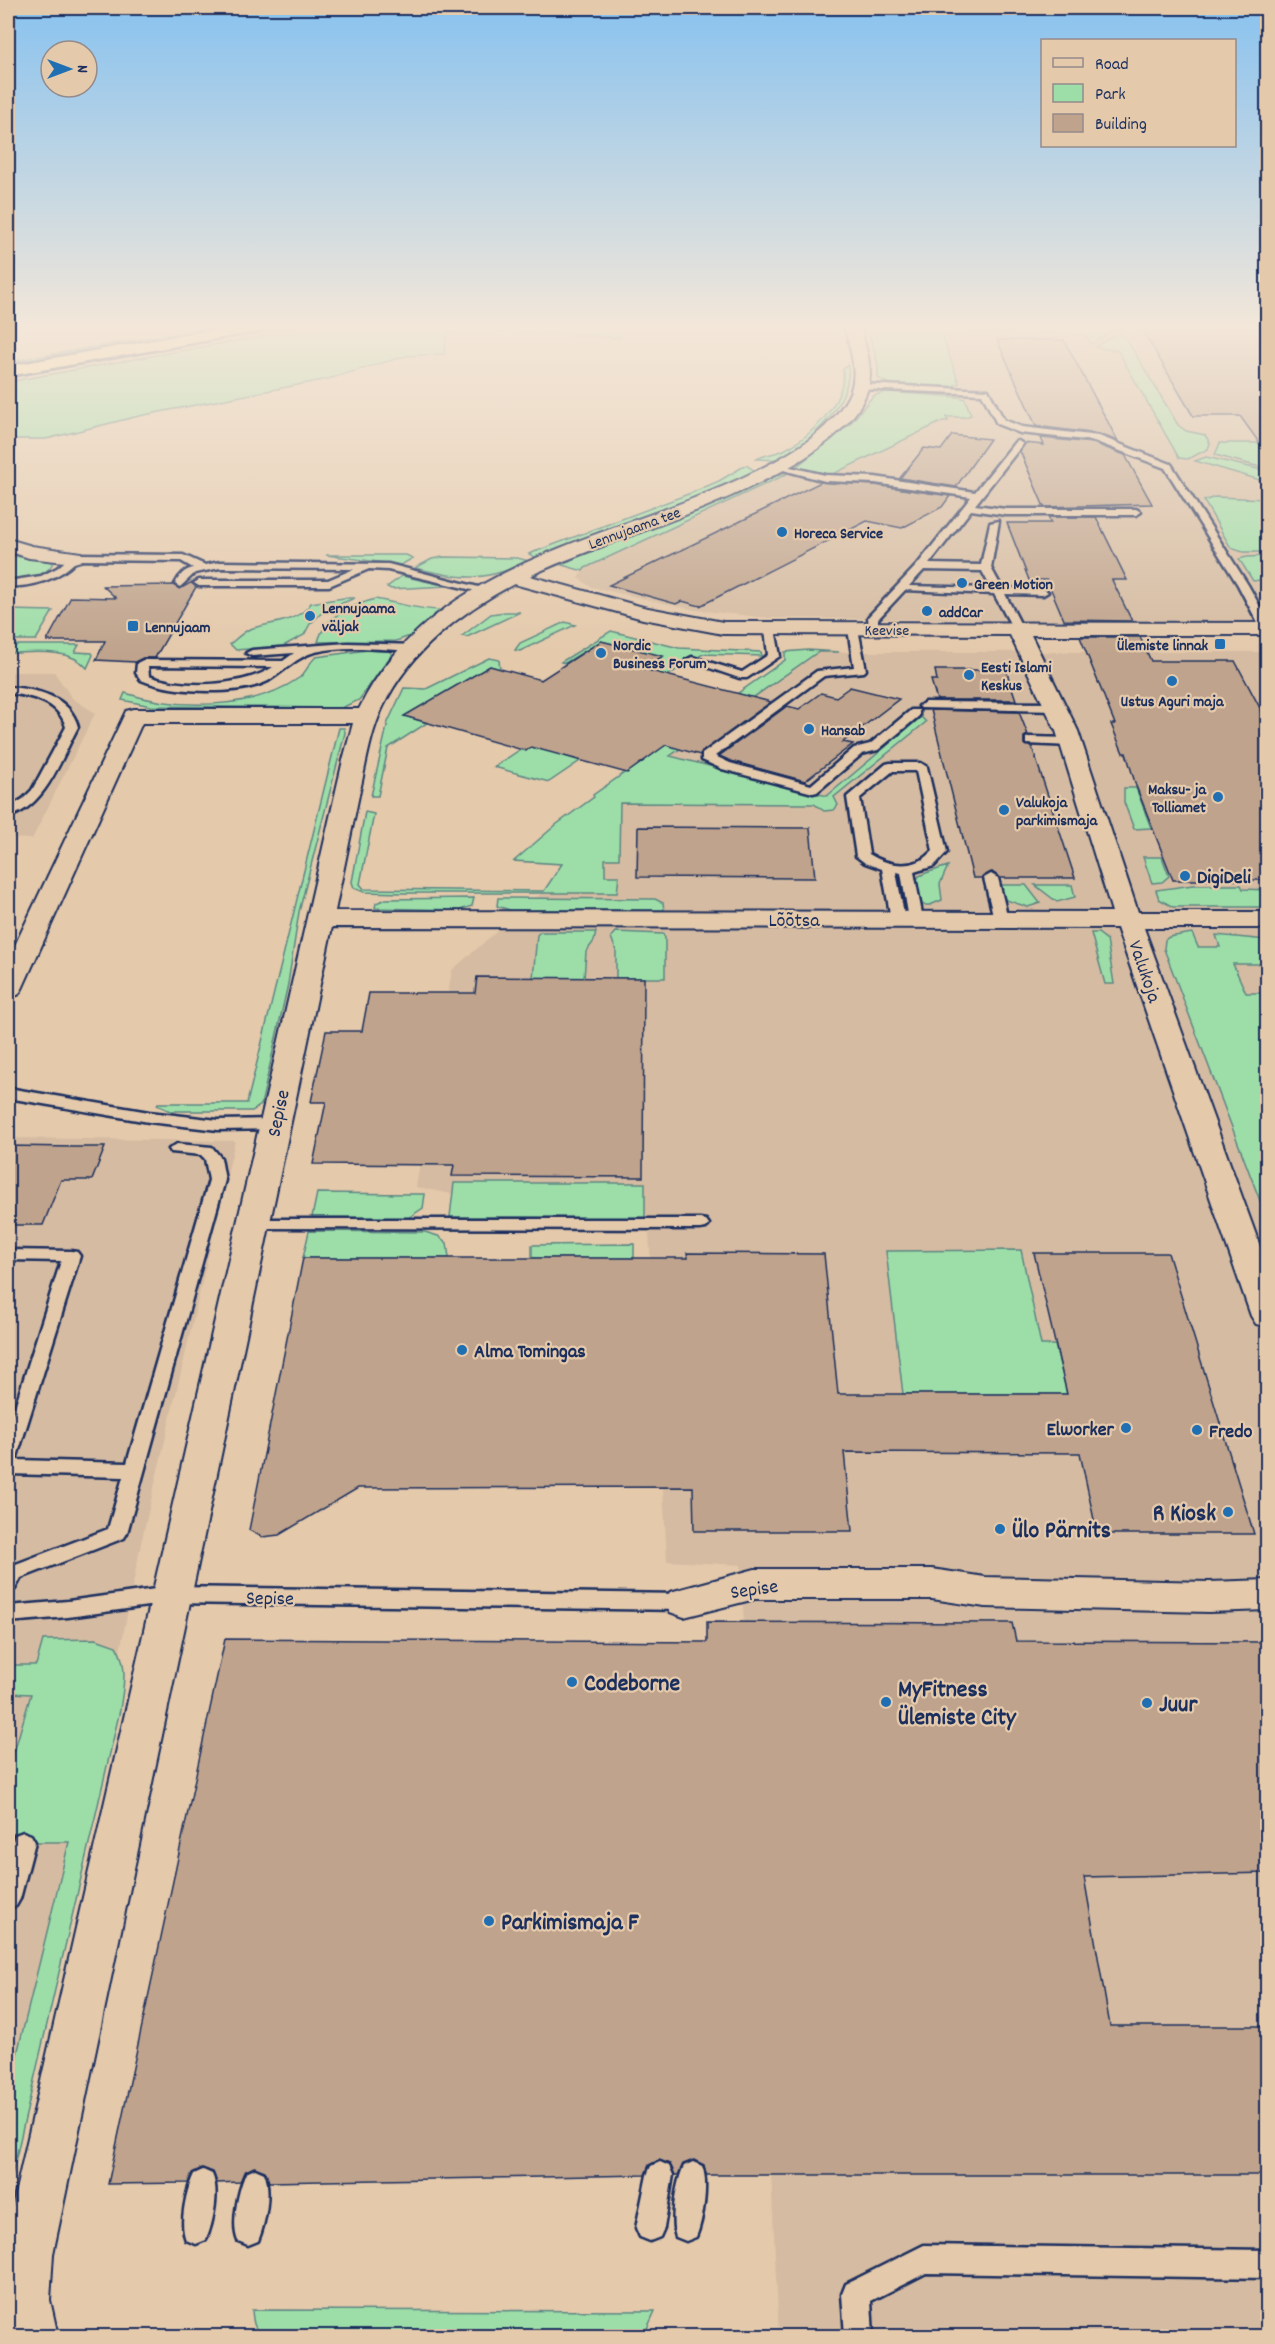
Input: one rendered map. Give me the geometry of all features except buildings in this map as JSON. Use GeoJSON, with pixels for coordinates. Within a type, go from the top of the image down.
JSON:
{"type":"FeatureCollection","features":[{"type":"Feature","properties":{"kind":"street","name":"Lennujaama tee"},"geometry":{"type":"LineString","coordinates":[[367,716],[385,685],[427,636],[459,610],[489,591],[513,577],[592,542],[695,505],[777,467],[812,446],[824,435]]}},
{"type":"Feature","properties":{"kind":"street"},"geometry":{"type":"LineString","coordinates":[[8,545],[29,552],[74,557]]}},
{"type":"Feature","properties":{"kind":"street","name":"Keevise"},"geometry":{"type":"LineString","coordinates":[[513,577],[684,623],[723,628],[1267,629]]}},
{"type":"Feature","properties":{"kind":"street","name":"Valukoja"},"geometry":{"type":"LineString","coordinates":[[1017,629],[1057,707],[1071,742],[1128,919],[1258,1263],[1268,1316]]}},
{"type":"Feature","properties":{"kind":"street"},"geometry":{"type":"LineString","coordinates":[[8,989],[134,716],[367,716]]}},
{"type":"Feature","properties":{"kind":"street","name":"Sepise"},"geometry":{"type":"LineString","coordinates":[[170,1595],[367,716]]}},
{"type":"Feature","properties":{"kind":"street","name":"Lõõtsa"},"geometry":{"type":"LineString","coordinates":[[320,920],[1268,920]]}},
{"type":"Feature","properties":{"kind":"street","name":"Sepise"},"geometry":{"type":"LineString","coordinates":[[684,1602],[755,1584],[932,1584],[997,1592],[1268,1595]]}},
{"type":"Feature","properties":{"kind":"street"},"geometry":{"type":"LineString","coordinates":[[31,2337],[23,2300],[27,2254],[170,1595]]}},
{"type":"Feature","properties":{"kind":"lane"},"geometry":{"type":"LineString","coordinates":[[1071,435],[1096,438],[1168,466],[1243,585],[1267,629]]}},
{"type":"Feature","properties":{"kind":"lane"},"geometry":{"type":"LineString","coordinates":[[1018,444],[921,567],[864,629],[860,670],[821,673],[706,757],[726,766],[813,789],[858,751],[874,747],[920,710],[1057,707]]}},
{"type":"Feature","properties":{"kind":"lane"},"geometry":{"type":"LineString","coordinates":[[777,467],[825,478],[875,480],[977,495]]}},
{"type":"Feature","properties":{"kind":"lane"},"geometry":{"type":"LineString","coordinates":[[967,507],[1006,512],[1136,512]]}},
{"type":"Feature","properties":{"kind":"lane"},"geometry":{"type":"LineString","coordinates":[[995,523],[986,568],[1017,629]]}},
{"type":"Feature","properties":{"kind":"lane"},"geometry":{"type":"LineString","coordinates":[[8,584],[31,582],[54,575],[74,557],[183,558],[202,568]]}},
{"type":"Feature","properties":{"kind":"lane"},"geometry":{"type":"LineString","coordinates":[[180,584],[187,574],[202,568],[220,565],[372,566],[388,567],[489,591]]}},
{"type":"Feature","properties":{"kind":"lane"},"geometry":{"type":"LineString","coordinates":[[199,583],[329,583],[372,566]]}},
{"type":"Feature","properties":{"kind":"lane"},"geometry":{"type":"LineString","coordinates":[[921,567],[986,568]]}},
{"type":"Feature","properties":{"kind":"lane"},"geometry":{"type":"LineString","coordinates":[[187,574],[351,574]]}},
{"type":"Feature","properties":{"kind":"lane"},"geometry":{"type":"LineString","coordinates":[[909,589],[1043,592]]}},
{"type":"Feature","properties":{"kind":"lane"},"geometry":{"type":"LineString","coordinates":[[692,660],[744,676],[774,656],[770,629]]}},
{"type":"Feature","properties":{"kind":"lane"},"geometry":{"type":"LineString","coordinates":[[158,652],[307,651],[348,646],[416,648]]}},
{"type":"Feature","properties":{"kind":"lane"},"geometry":{"type":"LineString","coordinates":[[285,663],[142,668],[150,681],[164,685],[239,685],[257,682],[307,651]]}},
{"type":"Feature","properties":{"kind":"lane"},"geometry":{"type":"LineString","coordinates":[[8,690],[27,693],[64,709],[71,717],[72,727],[37,792],[28,802],[8,813]]}},
{"type":"Feature","properties":{"kind":"lane"},"geometry":{"type":"LineString","coordinates":[[1030,741],[1071,742]]}},
{"type":"Feature","properties":{"kind":"lane"},"geometry":{"type":"LineString","coordinates":[[890,767],[921,767],[940,852],[929,863],[907,868],[888,868],[873,864],[863,856],[853,797],[890,767]]}},
{"type":"Feature","properties":{"kind":"lane"},"geometry":{"type":"LineString","coordinates":[[888,868],[907,919]]}},
{"type":"Feature","properties":{"kind":"lane"},"geometry":{"type":"LineString","coordinates":[[907,868],[907,919]]}},
{"type":"Feature","properties":{"kind":"lane"},"geometry":{"type":"LineString","coordinates":[[991,878],[1001,919]]}},
{"type":"Feature","properties":{"kind":"lane"},"geometry":{"type":"LineString","coordinates":[[8,1093],[149,1117],[218,1125],[274,1124]]}},
{"type":"Feature","properties":{"kind":"lane"},"geometry":{"type":"LineString","coordinates":[[8,1584],[12,1573],[117,1533],[217,1180],[213,1158],[206,1150],[177,1149]]}},
{"type":"Feature","properties":{"kind":"lane"},"geometry":{"type":"LineString","coordinates":[[252,1224],[700,1224]]}},
{"type":"Feature","properties":{"kind":"lane"},"geometry":{"type":"LineString","coordinates":[[8,1255],[70,1256],[8,1458]]}},
{"type":"Feature","properties":{"kind":"lane"},"geometry":{"type":"LineString","coordinates":[[8,1467],[135,1470]]}},
{"type":"Feature","properties":{"kind":"lane"},"geometry":{"type":"LineString","coordinates":[[8,1614],[68,1609],[170,1595]]}},
{"type":"Feature","properties":{"kind":"lane","name":"Sepise"},"geometry":{"type":"LineString","coordinates":[[170,1595],[684,1602]]}},
{"type":"Feature","properties":{"kind":"lane"},"geometry":{"type":"LineString","coordinates":[[8,1899],[23,1842]]}},
{"type":"Feature","properties":{"kind":"lane"},"geometry":{"type":"LineString","coordinates":[[650,2228],[660,2175]]}},
{"type":"Feature","properties":{"kind":"lane"},"geometry":{"type":"LineString","coordinates":[[686,2228],[693,2175]]}},
{"type":"Feature","properties":{"kind":"lane"},"geometry":{"type":"LineString","coordinates":[[248,2232],[255,2182]]}},
{"type":"Feature","properties":{"kind":"lane"},"geometry":{"type":"LineString","coordinates":[[196,2231],[203,2183]]}},
{"type":"Feature","properties":{"kind":"lane"},"geometry":{"type":"LineString","coordinates":[[859,2337],[856,2294],[924,2259],[1268,2264]]}},
{"type":"Feature","properties":{"kind":"shaded area"},"geometry":{"type":"Polygon","coordinates":[[[912,435],[1267,435],[1267,622],[769,618],[695,610],[591,587],[578,578],[585,568],[786,475],[832,473],[912,435]]]}},
{"type":"Feature","properties":{"kind":"shaded area"},"geometry":{"type":"Polygon","coordinates":[[[818,652],[1267,652],[1267,2336],[779,2336],[741,1565],[667,1561],[649,1232],[416,1187],[452,970],[544,891],[609,797],[818,652]]]}},
{"type":"Feature","properties":{"kind":"shaded area"},"geometry":{"type":"Polygon","coordinates":[[[8,672],[54,672],[72,698],[95,713],[32,839],[8,838],[8,672]]]}},
{"type":"Feature","properties":{"kind":"shaded area"},"geometry":{"type":"Polygon","coordinates":[[[8,1138],[235,1141],[141,1543],[118,1661],[8,2111],[8,1138]]]}},
{"type":"Feature","properties":{"kind":"green space"},"geometry":{"type":"Polygon","coordinates":[[[8,435],[61,435],[46,439],[8,439],[8,435]]]}},
{"type":"Feature","properties":{"kind":"green space"},"geometry":{"type":"Polygon","coordinates":[[[812,435],[792,452],[780,458],[757,459],[784,450],[805,436],[812,435]]]}},
{"type":"Feature","properties":{"kind":"green space"},"geometry":{"type":"Polygon","coordinates":[[[836,435],[913,435],[829,476],[796,467],[836,435]]]}},
{"type":"Feature","properties":{"kind":"green space"},"geometry":{"type":"Polygon","coordinates":[[[1166,435],[1205,435],[1210,443],[1208,449],[1188,459],[1179,458],[1166,435]]]}},
{"type":"Feature","properties":{"kind":"green space"},"geometry":{"type":"Polygon","coordinates":[[[1220,443],[1262,443],[1267,449],[1267,469],[1215,455],[1220,443]]]}},
{"type":"Feature","properties":{"kind":"green space"},"geometry":{"type":"Polygon","coordinates":[[[1206,457],[1267,471],[1267,482],[1195,461],[1206,457]]]}},
{"type":"Feature","properties":{"kind":"green space"},"geometry":{"type":"Polygon","coordinates":[[[746,465],[755,471],[702,496],[536,558],[529,554],[691,493],[719,481],[746,465]]]}},
{"type":"Feature","properties":{"kind":"green space"},"geometry":{"type":"Polygon","coordinates":[[[781,474],[787,474],[585,568],[583,571],[562,565],[586,551],[706,508],[781,474]]]}},
{"type":"Feature","properties":{"kind":"green space"},"geometry":{"type":"Polygon","coordinates":[[[1215,497],[1267,499],[1267,552],[1243,552],[1231,548],[1204,501],[1215,497]]]}},
{"type":"Feature","properties":{"kind":"green space"},"geometry":{"type":"Polygon","coordinates":[[[8,555],[53,563],[39,575],[27,580],[8,582],[8,555]]]}},
{"type":"Feature","properties":{"kind":"green space"},"geometry":{"type":"Polygon","coordinates":[[[326,555],[406,555],[413,558],[401,565],[326,555]]]}},
{"type":"Feature","properties":{"kind":"green space"},"geometry":{"type":"Polygon","coordinates":[[[1267,556],[1267,579],[1253,581],[1239,559],[1267,556]]]}},
{"type":"Feature","properties":{"kind":"green space"},"geometry":{"type":"Polygon","coordinates":[[[443,557],[517,558],[529,561],[499,573],[473,577],[447,575],[415,568],[432,559],[443,557]]]}},
{"type":"Feature","properties":{"kind":"green space"},"geometry":{"type":"Polygon","coordinates":[[[402,576],[447,586],[391,589],[387,587],[402,576]]]}},
{"type":"Feature","properties":{"kind":"green space"},"geometry":{"type":"Polygon","coordinates":[[[355,598],[325,610],[310,624],[304,635],[283,646],[236,650],[230,644],[250,629],[299,615],[311,603],[355,598]]]}},
{"type":"Feature","properties":{"kind":"green space"},"geometry":{"type":"Polygon","coordinates":[[[375,599],[417,608],[442,610],[410,636],[396,641],[318,642],[326,625],[333,618],[348,609],[375,599]]]}},
{"type":"Feature","properties":{"kind":"green space"},"geometry":{"type":"Polygon","coordinates":[[[8,610],[53,611],[36,640],[8,640],[8,610]]]}},
{"type":"Feature","properties":{"kind":"green space"},"geometry":{"type":"Polygon","coordinates":[[[520,612],[467,637],[462,636],[491,614],[520,612]]]}},
{"type":"Feature","properties":{"kind":"green space"},"geometry":{"type":"Polygon","coordinates":[[[565,622],[575,625],[520,651],[515,650],[520,643],[565,622]]]}},
{"type":"Feature","properties":{"kind":"green space"},"geometry":{"type":"Polygon","coordinates":[[[611,631],[679,648],[761,652],[762,656],[703,654],[668,675],[561,755],[580,761],[549,782],[494,767],[521,749],[526,750],[606,698],[602,696],[663,657],[601,641],[565,663],[561,662],[611,631]]]}},
{"type":"Feature","properties":{"kind":"green space"},"geometry":{"type":"Polygon","coordinates":[[[8,645],[79,645],[75,652],[92,653],[93,655],[87,668],[80,661],[61,654],[8,653],[8,645]]]}},
{"type":"Feature","properties":{"kind":"green space"},"geometry":{"type":"Polygon","coordinates":[[[367,650],[389,651],[392,654],[359,700],[341,708],[151,706],[122,700],[125,693],[146,699],[191,704],[237,701],[280,689],[302,676],[316,657],[367,650]]]}},
{"type":"Feature","properties":{"kind":"green space"},"geometry":{"type":"Polygon","coordinates":[[[808,650],[839,652],[818,652],[670,756],[827,796],[921,717],[926,722],[834,797],[838,805],[834,810],[824,811],[814,804],[620,803],[619,859],[605,859],[605,876],[619,876],[617,893],[403,893],[364,892],[354,888],[352,882],[365,812],[374,814],[360,884],[364,889],[544,891],[562,864],[514,861],[557,824],[594,797],[593,795],[785,660],[785,652],[808,650]]]}},
{"type":"Feature","properties":{"kind":"green space"},"geometry":{"type":"Polygon","coordinates":[[[489,658],[499,660],[500,669],[490,666],[405,716],[427,723],[388,748],[378,796],[371,796],[388,722],[404,688],[426,689],[489,658]]]}},
{"type":"Feature","properties":{"kind":"green space"},"geometry":{"type":"Polygon","coordinates":[[[339,728],[344,728],[345,733],[299,912],[288,984],[261,1105],[252,1111],[170,1111],[157,1105],[158,1103],[247,1103],[339,728]]]}},
{"type":"Feature","properties":{"kind":"green space"},"geometry":{"type":"Polygon","coordinates":[[[1124,788],[1136,788],[1151,828],[1134,829],[1124,802],[1124,788]]]}},
{"type":"Feature","properties":{"kind":"green space"},"geometry":{"type":"Polygon","coordinates":[[[1143,857],[1162,857],[1169,876],[1162,882],[1152,883],[1143,857]]]}},
{"type":"Feature","properties":{"kind":"green space"},"geometry":{"type":"Polygon","coordinates":[[[948,866],[940,884],[942,900],[930,905],[922,905],[916,881],[919,876],[948,866]]]}},
{"type":"Feature","properties":{"kind":"green space"},"geometry":{"type":"Polygon","coordinates":[[[1001,885],[1026,885],[1040,903],[1028,907],[1003,899],[1001,885]]]}},
{"type":"Feature","properties":{"kind":"green space"},"geometry":{"type":"Polygon","coordinates":[[[1035,885],[1072,885],[1075,897],[1057,902],[1035,885]]]}},
{"type":"Feature","properties":{"kind":"green space"},"geometry":{"type":"Polygon","coordinates":[[[1193,885],[1241,885],[1243,889],[1267,890],[1267,907],[1173,907],[1159,899],[1156,890],[1193,885]]]}},
{"type":"Feature","properties":{"kind":"green space"},"geometry":{"type":"Polygon","coordinates":[[[474,898],[472,906],[460,910],[375,908],[376,903],[386,899],[474,898]]]}},
{"type":"Feature","properties":{"kind":"green space"},"geometry":{"type":"Polygon","coordinates":[[[498,898],[655,899],[663,903],[664,910],[510,910],[497,906],[498,898]]]}},
{"type":"Feature","properties":{"kind":"green space"},"geometry":{"type":"Polygon","coordinates":[[[540,932],[596,932],[594,941],[586,952],[584,978],[533,978],[537,935],[540,932]]]}},
{"type":"Feature","properties":{"kind":"green space"},"geometry":{"type":"Polygon","coordinates":[[[615,932],[663,934],[665,938],[665,978],[616,978],[616,951],[611,937],[615,932]]]}},
{"type":"Feature","properties":{"kind":"green space"},"geometry":{"type":"Polygon","coordinates":[[[1091,933],[1098,933],[1107,940],[1114,984],[1105,984],[1091,933]]]}},
{"type":"Feature","properties":{"kind":"green space"},"geometry":{"type":"Polygon","coordinates":[[[1192,933],[1198,947],[1220,947],[1216,935],[1267,940],[1267,964],[1233,964],[1246,993],[1267,993],[1267,1219],[1164,949],[1165,940],[1169,937],[1192,933]]]}},
{"type":"Feature","properties":{"kind":"green space"},"geometry":{"type":"Polygon","coordinates":[[[454,1183],[645,1183],[645,1218],[450,1217],[454,1183]]]}},
{"type":"Feature","properties":{"kind":"green space"},"geometry":{"type":"Polygon","coordinates":[[[317,1193],[425,1194],[423,1208],[408,1218],[312,1217],[317,1193]]]}},
{"type":"Feature","properties":{"kind":"green space"},"geometry":{"type":"Polygon","coordinates":[[[309,1231],[425,1232],[438,1236],[447,1243],[449,1258],[303,1258],[309,1231]]]}},
{"type":"Feature","properties":{"kind":"green space"},"geometry":{"type":"Polygon","coordinates":[[[634,1244],[634,1258],[532,1258],[532,1245],[634,1244]]]}},
{"type":"Feature","properties":{"kind":"green space"},"geometry":{"type":"Polygon","coordinates":[[[1021,1250],[1041,1345],[1055,1345],[1067,1394],[903,1394],[886,1251],[1021,1250]]]}},
{"type":"Feature","properties":{"kind":"green space"},"geometry":{"type":"Polygon","coordinates":[[[96,1639],[116,1646],[123,1662],[124,1677],[120,1710],[8,2192],[8,2091],[69,1842],[8,1842],[8,1773],[31,1694],[8,1693],[8,1665],[36,1665],[43,1640],[96,1639]]]}},
{"type":"Feature","properties":{"kind":"green space"},"geometry":{"type":"Polygon","coordinates":[[[252,2310],[655,2311],[644,2335],[262,2335],[255,2327],[252,2310]]]}},
{"type":"Feature","properties":{"kind":"place","name":"Horeca Service"},"geometry":{"type":"Point","coordinates":[782,532]}},
{"type":"Feature","properties":{"kind":"place","name":"Green Motion"},"geometry":{"type":"Point","coordinates":[962,583]}},
{"type":"Feature","properties":{"kind":"place","name":"addCar"},"geometry":{"type":"Point","coordinates":[927,611]}},
{"type":"Feature","properties":{"kind":"place","name":"Lennujaama väljak"},"geometry":{"type":"Point","coordinates":[310,616]}},
{"type":"Feature","properties":{"kind":"place","name":"Lennujaam"},"geometry":{"type":"Point","coordinates":[133,626]}},
{"type":"Feature","properties":{"kind":"place","name":"Ülemiste linnak"},"geometry":{"type":"Point","coordinates":[1220,644]}},
{"type":"Feature","properties":{"kind":"place","name":"Nordic Business Forum"},"geometry":{"type":"Point","coordinates":[601,653]}},
{"type":"Feature","properties":{"kind":"place","name":"Eesti Islami Keskus"},"geometry":{"type":"Point","coordinates":[969,675]}},
{"type":"Feature","properties":{"kind":"place","name":"Ustus Aguri maja"},"geometry":{"type":"Point","coordinates":[1172,681]}},
{"type":"Feature","properties":{"kind":"place","name":"Hansab"},"geometry":{"type":"Point","coordinates":[809,729]}},
{"type":"Feature","properties":{"kind":"place","name":"Maksu- ja Tolliamet"},"geometry":{"type":"Point","coordinates":[1218,797]}},
{"type":"Feature","properties":{"kind":"place","name":"Valukoja parkimismaja"},"geometry":{"type":"Point","coordinates":[1004,810]}},
{"type":"Feature","properties":{"kind":"place","name":"DigiDeli"},"geometry":{"type":"Point","coordinates":[1185,876]}},
{"type":"Feature","properties":{"kind":"place","name":"Alma Tomingas"},"geometry":{"type":"Point","coordinates":[462,1350]}},
{"type":"Feature","properties":{"kind":"place","name":"Elworker"},"geometry":{"type":"Point","coordinates":[1126,1428]}},
{"type":"Feature","properties":{"kind":"place","name":"Fredo"},"geometry":{"type":"Point","coordinates":[1197,1430]}},
{"type":"Feature","properties":{"kind":"place","name":"R Kiosk"},"geometry":{"type":"Point","coordinates":[1228,1512]}},
{"type":"Feature","properties":{"kind":"place","name":"Ülo Pärnits"},"geometry":{"type":"Point","coordinates":[1000,1529]}},
{"type":"Feature","properties":{"kind":"place","name":"Codeborne"},"geometry":{"type":"Point","coordinates":[572,1682]}},
{"type":"Feature","properties":{"kind":"place","name":"MyFitness Ülemiste City"},"geometry":{"type":"Point","coordinates":[886,1702]}},
{"type":"Feature","properties":{"kind":"place","name":"Juur"},"geometry":{"type":"Point","coordinates":[1147,1703]}},
{"type":"Feature","properties":{"kind":"place","name":"Parkimismaja F"},"geometry":{"type":"Point","coordinates":[489,1921]}}]}
